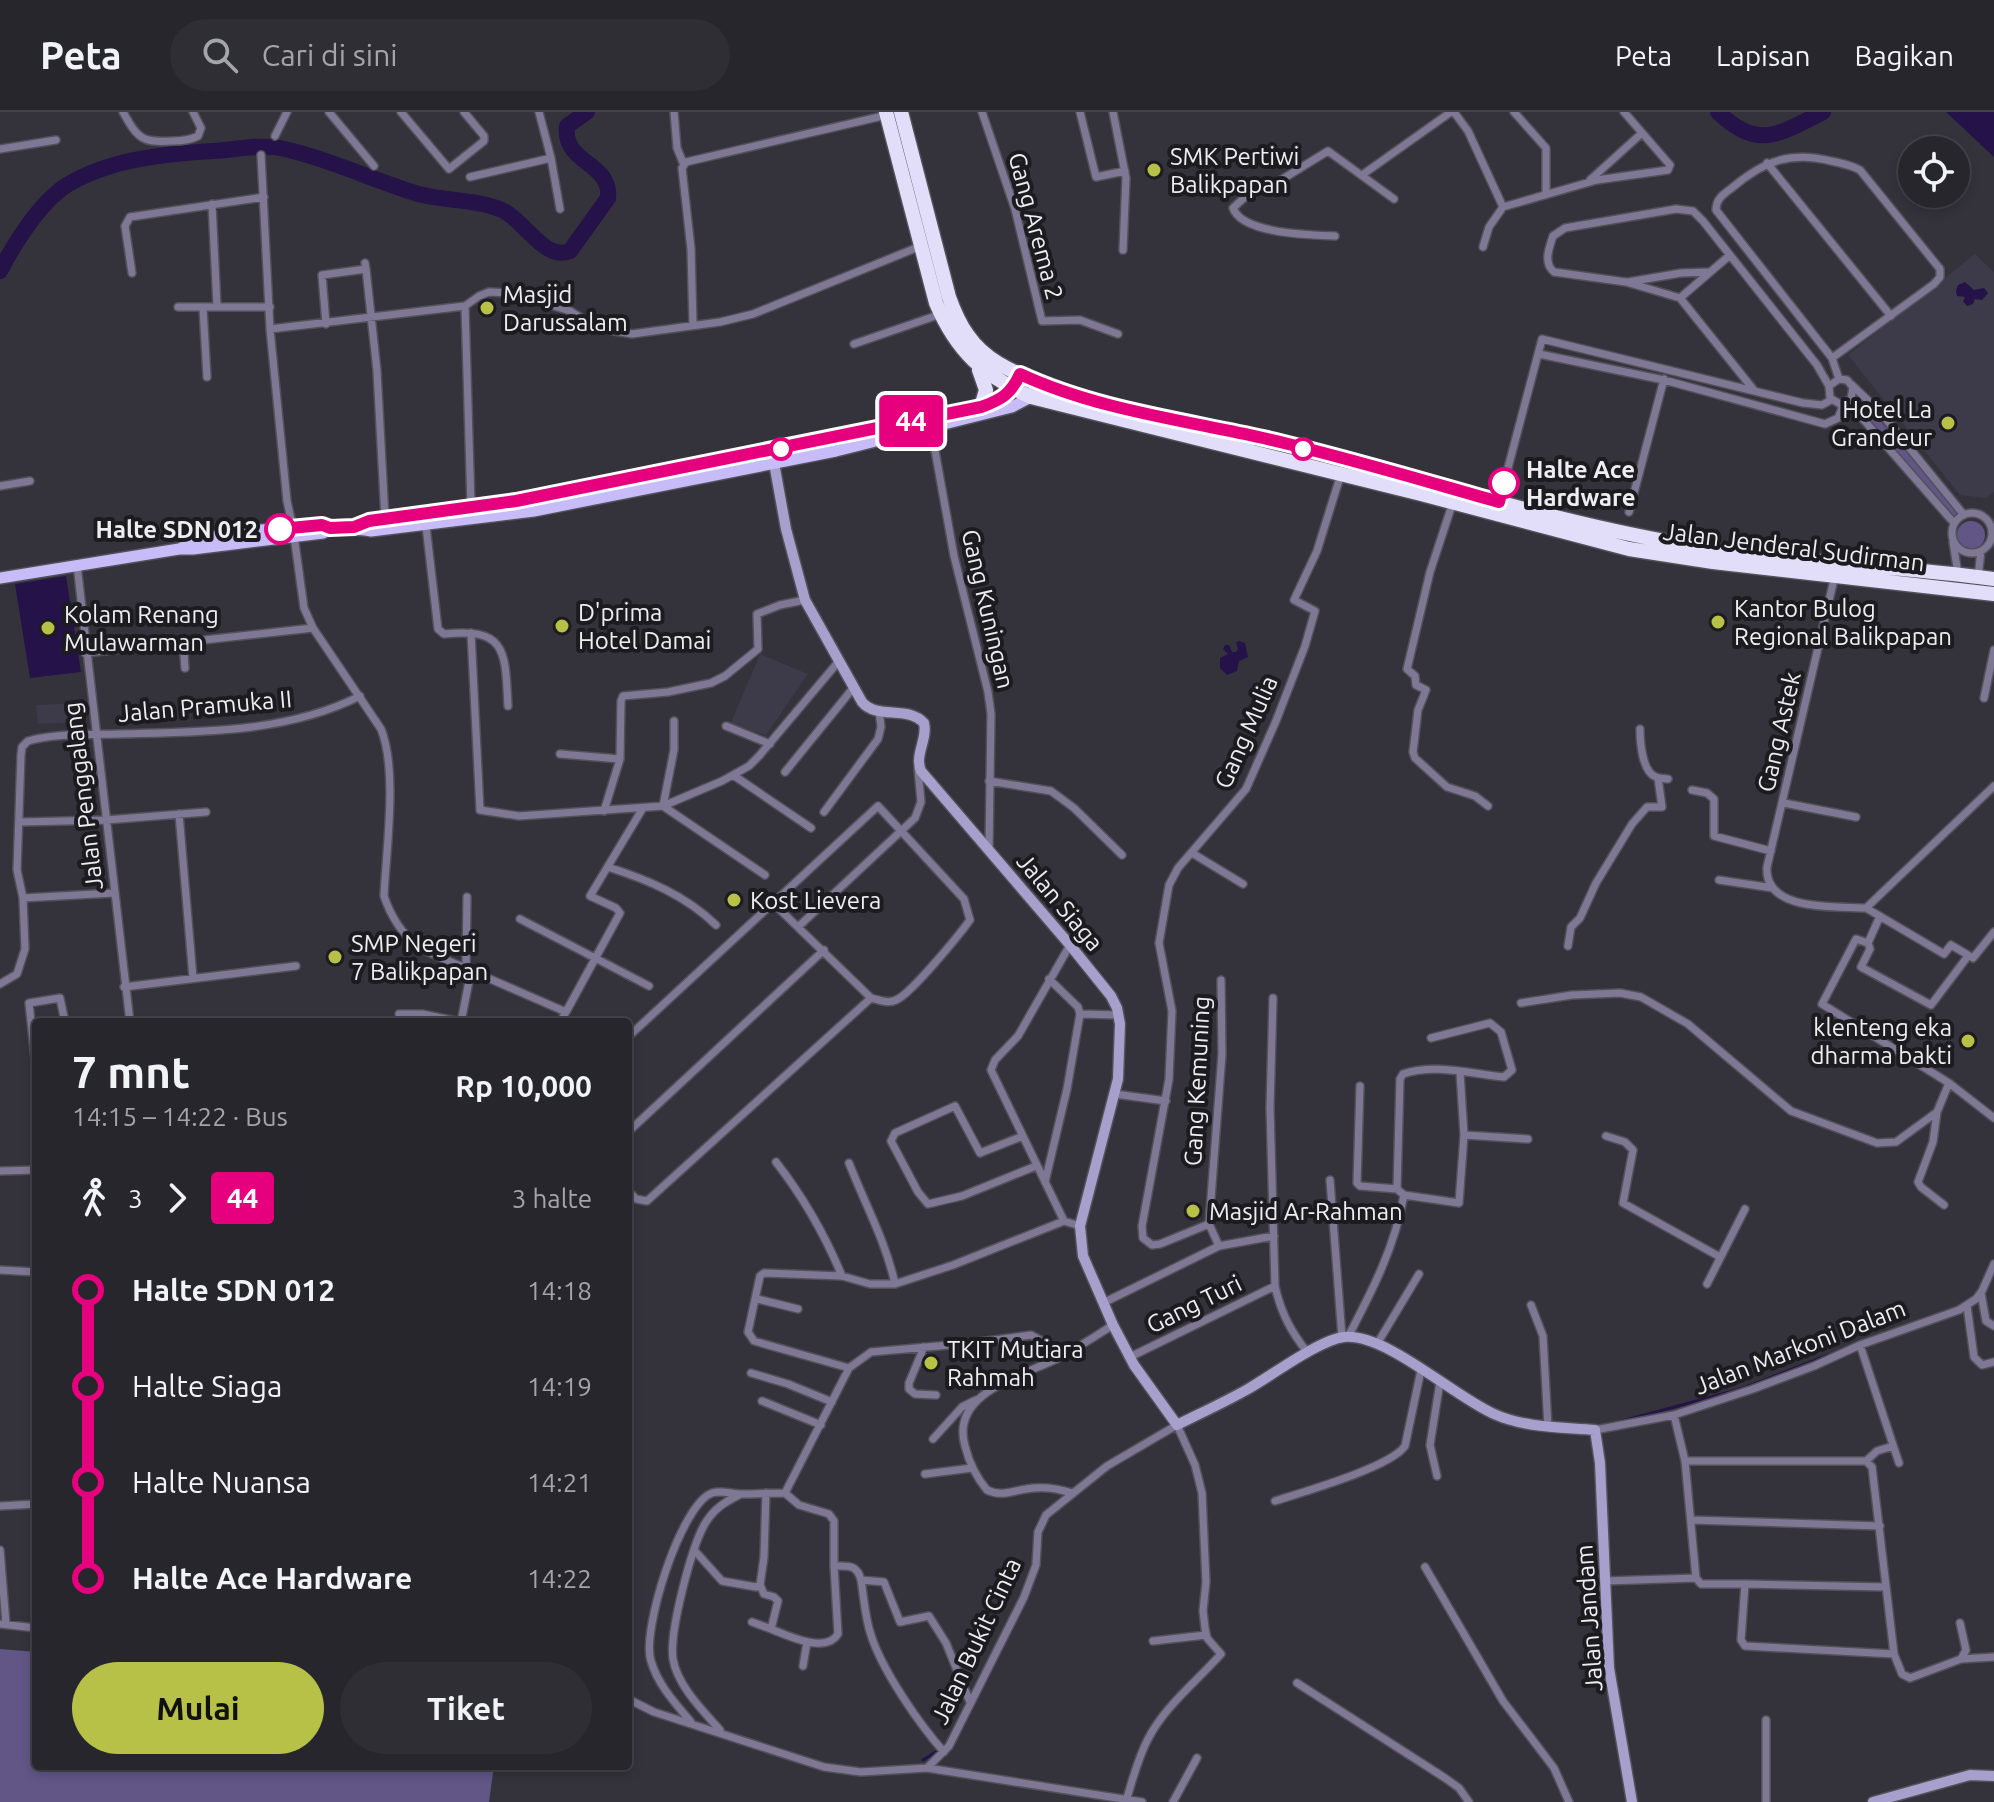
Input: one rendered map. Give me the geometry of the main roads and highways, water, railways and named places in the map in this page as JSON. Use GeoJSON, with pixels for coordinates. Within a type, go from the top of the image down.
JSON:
{"type":"FeatureCollection","features":[{"type":"Feature","properties":{"kind":"highway","name":"Jalan Jenderal Sudirman"},"geometry":{"type":"LineString","coordinates":[[891,113],[921,246],[947,329],[977,366],[1031,397],[1453,502],[1597,534],[1958,582],[1977,584],[1994,579]]}},
{"type":"Feature","properties":{"kind":"highway","name":"Jalan Jenderal Sudirman"},"geometry":{"type":"LineString","coordinates":[[891,113],[954,312],[974,344],[999,364],[1037,382],[1097,401],[1277,442],[1499,502],[1597,534],[1629,549],[1703,561],[1835,575],[1958,582]]}},
{"type":"Feature","properties":{"kind":"highway"},"geometry":{"type":"LineString","coordinates":[[977,366],[986,390],[981,407]]}},
{"type":"Feature","properties":{"kind":"highway","name":"Jalan Jenderal Sudirman"},"geometry":{"type":"LineString","coordinates":[[1977,584],[1994,594]]}},
{"type":"Feature","properties":{"kind":"main road"},"geometry":{"type":"LineString","coordinates":[[1,577],[293,532],[323,533],[330,528],[354,527],[385,518],[531,498],[981,407],[1002,399],[1013,389],[1020,374]]}},
{"type":"Feature","properties":{"kind":"main road"},"geometry":{"type":"LineString","coordinates":[[354,527],[371,531],[534,511],[836,451],[1012,407],[1031,397],[1037,382]]}},
{"type":"Feature","properties":{"kind":"waterway"},"geometry":{"type":"LineString","coordinates":[[0,271],[20,236],[47,202],[57,192],[84,176],[138,159],[255,147],[298,152],[418,194],[492,206],[510,215],[552,251],[570,251],[608,198],[603,177],[579,156],[567,139],[567,126],[587,112]]}},
{"type":"Feature","properties":{"kind":"waterway"},"geometry":{"type":"LineString","coordinates":[[1718,112],[1745,132],[1757,135],[1781,132],[1823,112]]}},
{"type":"Feature","properties":{"kind":"waterway"},"geometry":{"type":"LineString","coordinates":[[1611,1424],[1741,1389],[1829,1355]]}},
{"type":"Feature","properties":{"kind":"waterway"},"geometry":{"type":"LineString","coordinates":[[1072,1490],[1103,1465]]}},
{"type":"Feature","properties":{"kind":"waterway"},"geometry":{"type":"LineString","coordinates":[[923,1760],[939,1750]]}},
{"type":"Feature","properties":{"kind":"place","name":"SMK Pertiwi Balikpapan"},"geometry":{"type":"Point","coordinates":[1154,170]}},
{"type":"Feature","properties":{"kind":"place","name":"Masjid Darussalam"},"geometry":{"type":"Point","coordinates":[487,308]}},
{"type":"Feature","properties":{"kind":"place","name":"Hotel La Grandeur"},"geometry":{"type":"Point","coordinates":[1948,423]}},
{"type":"Feature","properties":{"kind":"place","name":"Halte Ace Hardware"},"geometry":{"type":"Point","coordinates":[1504,483]}},
{"type":"Feature","properties":{"kind":"place","name":"Halte SDN 012"},"geometry":{"type":"Point","coordinates":[280,529]}},
{"type":"Feature","properties":{"kind":"place","name":"Kantor Bulog Regional Balikpapan"},"geometry":{"type":"Point","coordinates":[1718,622]}},
{"type":"Feature","properties":{"kind":"place","name":"D'prima Hotel Damai"},"geometry":{"type":"Point","coordinates":[562,626]}},
{"type":"Feature","properties":{"kind":"place","name":"Kolam Renang Mulawarman"},"geometry":{"type":"Point","coordinates":[48,628]}},
{"type":"Feature","properties":{"kind":"place","name":"Kost Lievera"},"geometry":{"type":"Point","coordinates":[734,900]}},
{"type":"Feature","properties":{"kind":"place","name":"SMP Negeri 7 Balikpapan"},"geometry":{"type":"Point","coordinates":[335,957]}},
{"type":"Feature","properties":{"kind":"place","name":"klenteng eka dharma bakti"},"geometry":{"type":"Point","coordinates":[1968,1041]}},
{"type":"Feature","properties":{"kind":"place","name":"Masjid Ar-Rahman"},"geometry":{"type":"Point","coordinates":[1193,1211]}},
{"type":"Feature","properties":{"kind":"place","name":"TKIT Mutiara Rahmah"},"geometry":{"type":"Point","coordinates":[931,1363]}}]}
